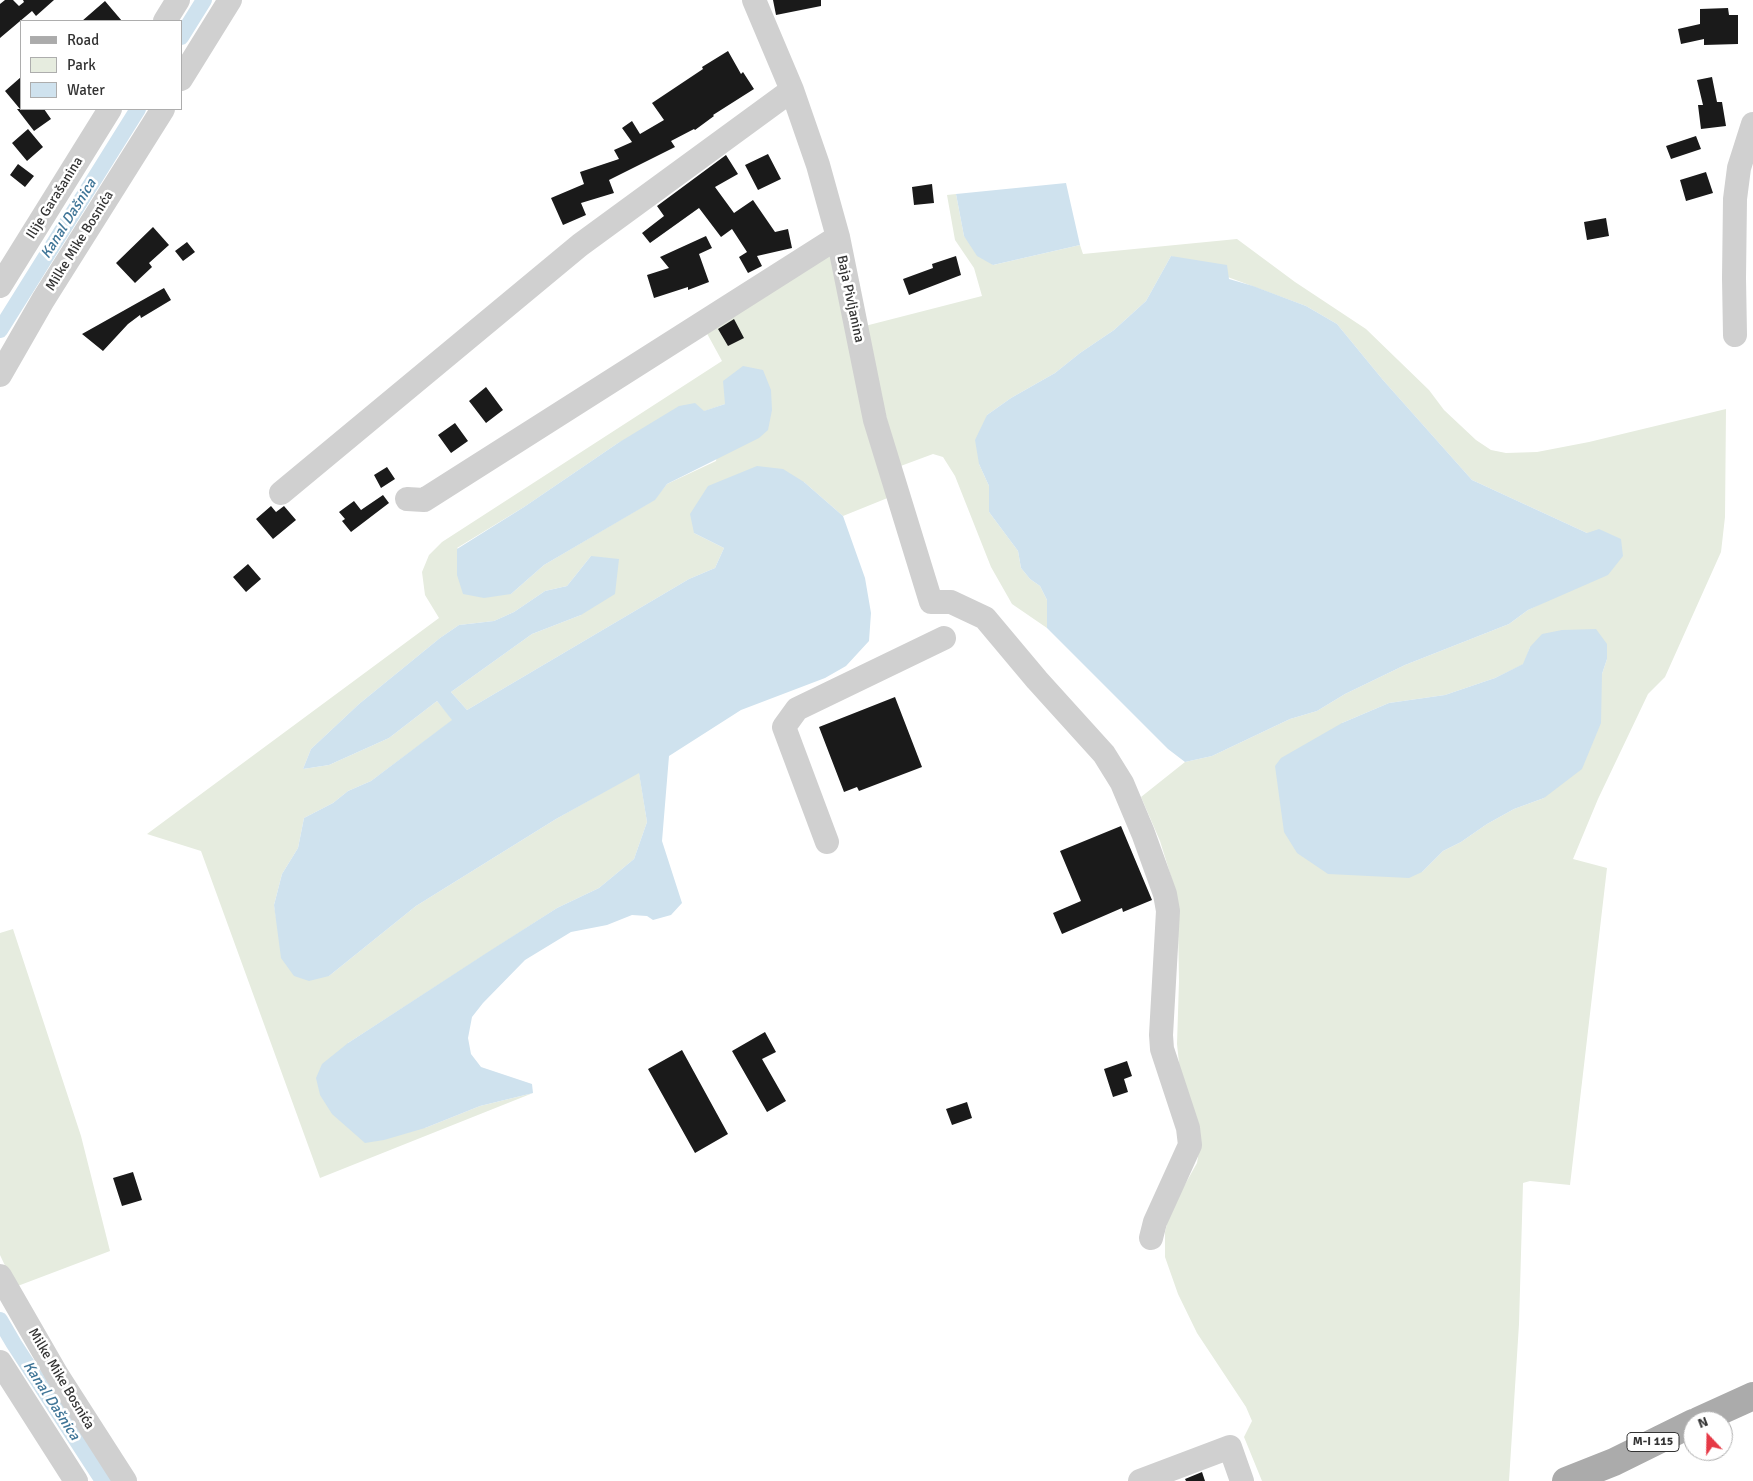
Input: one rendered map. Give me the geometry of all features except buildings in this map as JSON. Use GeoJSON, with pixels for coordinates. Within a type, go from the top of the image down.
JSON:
{"type":"FeatureCollection","features":[{"type":"Feature","properties":{"kind":"main road"},"geometry":{"type":"LineString","coordinates":[[1720,1411],[1753,1396]]}},
{"type":"Feature","properties":{"kind":"main road"},"geometry":{"type":"LineString","coordinates":[[1733,1424],[1753,1417]]}},
{"type":"Feature","properties":{"kind":"main road","name":"M-I 115"},"geometry":{"type":"LineString","coordinates":[[1566,1481],[1614,1462],[1683,1428]]}},
{"type":"Feature","properties":{"kind":"main road","name":"M-I 115"},"geometry":{"type":"LineString","coordinates":[[1614,1462],[1662,1451],[1683,1443]]}},
{"type":"Feature","properties":{"kind":"street"},"geometry":{"type":"LineString","coordinates":[[166,20],[178,0]]}},
{"type":"Feature","properties":{"kind":"street"},"geometry":{"type":"LineString","coordinates":[[182,77],[230,0]]}},
{"type":"Feature","properties":{"kind":"street","name":"Baja Pivljanina"},"geometry":{"type":"LineString","coordinates":[[754,0],[792,90],[818,165],[838,237],[875,420],[931,602],[951,602],[985,618],[1037,680],[1104,754],[1122,782],[1144,833],[1165,894],[1168,911],[1161,1035],[1162,1049],[1188,1128],[1190,1145],[1155,1222],[1152,1238]]}},
{"type":"Feature","properties":{"kind":"street"},"geometry":{"type":"LineString","coordinates":[[281,494],[580,245],[792,90]]}},
{"type":"Feature","properties":{"kind":"street","name":"Ilije Garašanina"},"geometry":{"type":"LineString","coordinates":[[0,286],[109,110]]}},
{"type":"Feature","properties":{"kind":"street","name":"Milke Mike Bosnića"},"geometry":{"type":"LineString","coordinates":[[0,375],[43,300],[162,110]]}},
{"type":"Feature","properties":{"kind":"street"},"geometry":{"type":"LineString","coordinates":[[1735,335],[1743,279],[1734,199],[1739,168],[1753,124]]}},
{"type":"Feature","properties":{"kind":"street"},"geometry":{"type":"LineString","coordinates":[[407,499],[424,500],[838,237]]}},
{"type":"Feature","properties":{"kind":"street"},"geometry":{"type":"LineString","coordinates":[[827,842],[784,727],[797,709],[944,638]]}},
{"type":"Feature","properties":{"kind":"street","name":"Milke Mike Bosnića"},"geometry":{"type":"LineString","coordinates":[[0,1276],[57,1376],[125,1481]]}},
{"type":"Feature","properties":{"kind":"street"},"geometry":{"type":"LineString","coordinates":[[0,1362],[76,1481]]}},
{"type":"Feature","properties":{"kind":"street"},"geometry":{"type":"LineString","coordinates":[[1140,1481],[1230,1447],[1242,1481]]}},
{"type":"Feature","properties":{"kind":"green space"},"geometry":{"type":"Polygon","coordinates":[[[956,194],[964,236],[993,265],[1080,245],[1083,254],[1237,239],[1295,282],[1366,329],[1429,390],[1444,410],[1476,440],[1491,450],[1506,453],[1537,452],[1589,442],[1726,409],[1725,517],[1721,552],[1665,677],[1648,694],[1598,799],[1573,859],[1607,868],[1570,1185],[1530,1181],[1523,1183],[1519,1324],[1509,1481],[1262,1481],[1244,1437],[1252,1421],[1246,1407],[1197,1333],[1178,1294],[1165,1257],[1165,1232],[1170,1211],[1197,1163],[1201,1138],[1180,1072],[1177,1044],[1178,924],[1174,886],[1160,841],[1141,797],[1185,762],[1212,756],[1290,719],[1317,711],[1345,694],[1405,665],[1509,624],[1528,610],[1553,598],[1587,533],[1472,480],[1383,380],[1337,324],[1306,306],[1171,256],[1146,301],[1114,330],[1055,373],[1011,398],[987,415],[979,464],[989,486],[989,512],[1018,551],[1021,568],[1030,579],[1040,586],[1047,600],[1047,628],[1012,604],[991,567],[955,476],[943,457],[933,454],[898,467],[865,326],[982,296],[974,268],[955,240],[947,195],[956,194]],[[1530,647],[1524,664],[1495,678],[1445,695],[1389,703],[1342,723],[1422,872],[1443,851],[1461,842],[1487,824],[1514,809],[1544,798],[1602,674],[1607,659],[1530,647]]]}},
{"type":"Feature","properties":{"kind":"green space"},"geometry":{"type":"Polygon","coordinates":[[[831,248],[890,497],[843,516],[804,482],[694,533],[724,548],[715,568],[689,579],[467,710],[451,692],[532,634],[581,615],[591,556],[567,586],[545,591],[514,612],[494,621],[459,625],[440,638],[359,704],[311,749],[303,769],[329,765],[389,738],[437,701],[453,720],[371,781],[348,791],[333,803],[304,818],[298,848],[282,874],[274,905],[278,929],[329,976],[416,906],[556,819],[639,772],[647,822],[634,859],[599,888],[557,908],[348,1043],[425,1128],[480,1106],[533,1093],[320,1178],[201,851],[147,834],[439,618],[425,595],[422,572],[429,555],[442,542],[722,361],[704,328],[831,248]],[[725,404],[618,443],[524,507],[457,548],[511,594],[544,565],[654,500],[667,484],[716,461],[725,404]]]}},
{"type":"Feature","properties":{"kind":"green space"},"geometry":{"type":"Polygon","coordinates":[[[13,929],[81,1136],[110,1251],[15,1287],[0,1255],[0,933],[13,929]]]}},
{"type":"Feature","properties":{"kind":"water"},"geometry":{"type":"Polygon","coordinates":[[[1066,183],[1080,245],[993,265],[977,256],[964,236],[956,194],[1066,183]]]}},
{"type":"Feature","properties":{"kind":"water"},"geometry":{"type":"Polygon","coordinates":[[[1171,256],[1227,265],[1229,279],[1306,306],[1337,324],[1383,380],[1472,480],[1587,533],[1599,529],[1621,539],[1623,556],[1608,575],[1528,610],[1509,624],[1405,665],[1345,694],[1317,711],[1290,719],[1212,756],[1185,762],[1168,749],[1047,628],[1047,600],[1040,586],[1030,579],[1021,568],[1018,551],[989,512],[989,486],[979,464],[975,440],[987,415],[1011,398],[1055,373],[1114,330],[1146,301],[1171,256]]]}},
{"type":"Feature","properties":{"kind":"water"},"geometry":{"type":"Polygon","coordinates":[[[743,366],[763,370],[771,390],[772,410],[768,430],[759,438],[667,484],[655,500],[544,565],[511,594],[484,598],[463,594],[457,575],[457,549],[524,507],[618,443],[679,406],[695,403],[704,411],[725,404],[723,381],[743,366]]]}},
{"type":"Feature","properties":{"kind":"water"},"geometry":{"type":"Polygon","coordinates":[[[757,466],[783,469],[804,482],[843,516],[865,578],[871,613],[869,641],[846,666],[825,678],[741,710],[669,756],[662,841],[682,903],[671,915],[653,920],[647,916],[632,915],[607,925],[571,932],[525,960],[472,1017],[468,1038],[471,1054],[481,1067],[532,1084],[533,1093],[480,1106],[425,1128],[384,1140],[365,1143],[332,1114],[320,1095],[316,1078],[322,1064],[348,1043],[557,908],[599,888],[634,859],[647,822],[639,773],[556,819],[416,906],[329,976],[309,981],[294,976],[281,958],[274,905],[282,874],[298,848],[304,818],[333,803],[348,791],[371,781],[452,720],[437,701],[389,738],[329,765],[303,769],[311,749],[359,704],[440,638],[459,625],[494,621],[514,612],[545,591],[567,586],[591,556],[619,559],[615,594],[581,615],[532,634],[451,692],[467,710],[689,579],[715,568],[724,548],[694,533],[690,514],[708,486],[757,466]]]}},
{"type":"Feature","properties":{"kind":"water"},"geometry":{"type":"Polygon","coordinates":[[[1596,629],[1607,644],[1607,659],[1602,674],[1601,723],[1582,769],[1544,798],[1514,809],[1487,824],[1461,842],[1443,851],[1422,872],[1409,878],[1328,874],[1297,853],[1284,832],[1275,766],[1281,758],[1342,723],[1389,703],[1445,695],[1495,678],[1523,664],[1530,647],[1542,634],[1562,630],[1596,629]]]}},
{"type":"Feature","properties":{"kind":"waterway","name":"Kanal Dašnica"},"geometry":{"type":"LineString","coordinates":[[182,35],[204,0]]}},
{"type":"Feature","properties":{"kind":"waterway","name":"Kanal Dašnica"},"geometry":{"type":"LineString","coordinates":[[0,330],[137,110]]}},
{"type":"Feature","properties":{"kind":"waterway","name":"Kanal Dašnica"},"geometry":{"type":"LineString","coordinates":[[0,1320],[103,1481]]}}]}
